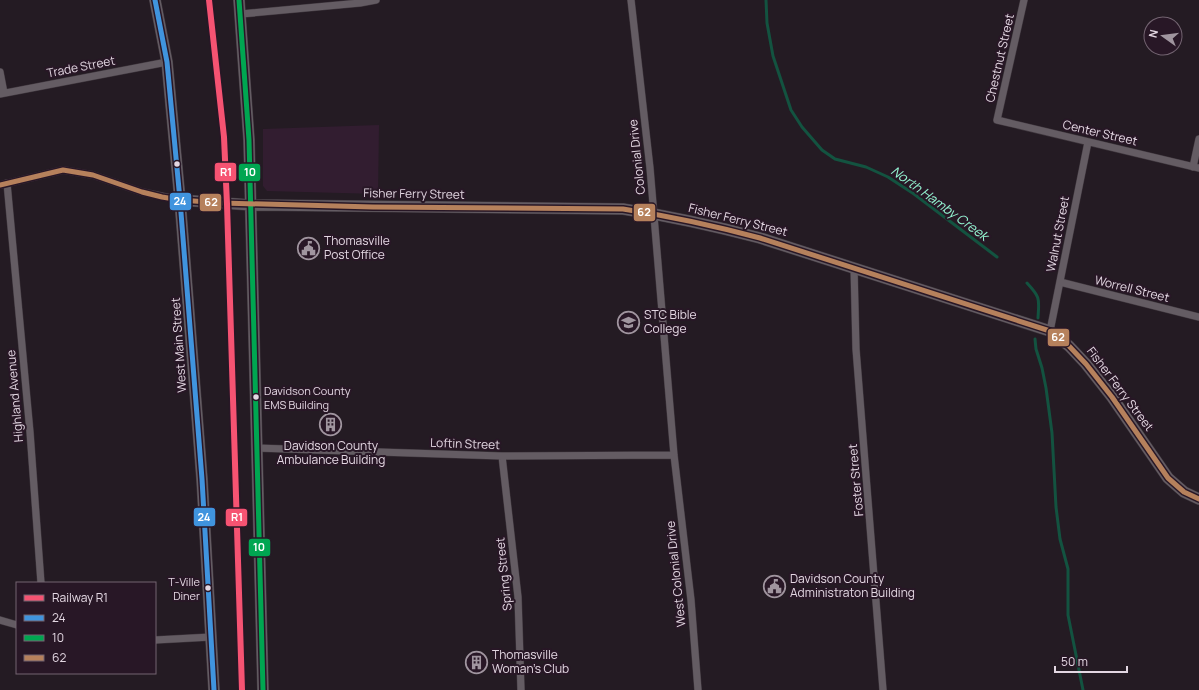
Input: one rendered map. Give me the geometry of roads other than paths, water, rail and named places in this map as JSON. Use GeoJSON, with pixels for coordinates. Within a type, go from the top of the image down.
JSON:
{"type":"FeatureCollection","features":[{"type":"Feature","properties":{"kind":"street","name":"West Main Street"},"geometry":{"type":"LineString","coordinates":[[155,0],[167,62],[180,200],[202,479],[214,690]]}},
{"type":"Feature","properties":{"kind":"street"},"geometry":{"type":"LineString","coordinates":[[239,0],[250,140],[256,448],[263,690]]}},
{"type":"Feature","properties":{"kind":"street"},"geometry":{"type":"LineString","coordinates":[[240,14],[360,3],[376,0]]}},
{"type":"Feature","properties":{"kind":"street","name":"Colonial Drive"},"geometry":{"type":"LineString","coordinates":[[631,0],[654,214],[674,455]]}},
{"type":"Feature","properties":{"kind":"street","name":"Chestnut Street"},"geometry":{"type":"LineString","coordinates":[[997,120],[1024,0]]}},
{"type":"Feature","properties":{"kind":"street","name":"Trade Street"},"geometry":{"type":"LineString","coordinates":[[2,93],[167,62]]}},
{"type":"Feature","properties":{"kind":"street"},"geometry":{"type":"LineString","coordinates":[[0,72],[2,93]]}},
{"type":"Feature","properties":{"kind":"street","name":"Center Street"},"geometry":{"type":"LineString","coordinates":[[997,120],[1196,167]]}},
{"type":"Feature","properties":{"kind":"street"},"geometry":{"type":"LineString","coordinates":[[1196,167],[1199,139]]}},
{"type":"Feature","properties":{"kind":"street","name":"Walnut Street"},"geometry":{"type":"LineString","coordinates":[[1050,331],[1088,142]]}},
{"type":"Feature","properties":{"kind":"street"},"geometry":{"type":"LineString","coordinates":[[3,184],[63,170],[78,171],[142,192],[180,200]]}},
{"type":"Feature","properties":{"kind":"street","name":"Highland Avenue"},"geometry":{"type":"LineString","coordinates":[[3,184],[30,432],[41,582]]}},
{"type":"Feature","properties":{"kind":"street","name":"Fisher Ferry Street"},"geometry":{"type":"LineString","coordinates":[[180,200],[251,205],[623,209],[722,228],[760,238],[1050,331],[1069,346],[1086,364],[1112,397],[1168,478],[1184,492],[1199,499]]}},
{"type":"Feature","properties":{"kind":"street","name":"Foster Street"},"geometry":{"type":"LineString","coordinates":[[854,267],[856,349],[883,690]]}},
{"type":"Feature","properties":{"kind":"street","name":"Worrell Street"},"geometry":{"type":"LineString","coordinates":[[1060,282],[1199,317]]}},
{"type":"Feature","properties":{"kind":"street","name":"Loftin Street"},"geometry":{"type":"LineString","coordinates":[[256,448],[502,456],[674,455]]}},
{"type":"Feature","properties":{"kind":"street","name":"West Colonial Drive"},"geometry":{"type":"LineString","coordinates":[[674,455],[691,600],[698,690]]}},
{"type":"Feature","properties":{"kind":"street","name":"Spring Street"},"geometry":{"type":"LineString","coordinates":[[502,456],[518,598],[522,690]]}},
{"type":"Feature","properties":{"kind":"street"},"geometry":{"type":"LineString","coordinates":[[0,620],[16,625]]}},
{"type":"Feature","properties":{"kind":"street"},"geometry":{"type":"LineString","coordinates":[[156,640],[211,637]]}},
{"type":"Feature","properties":{"kind":"waterway","name":"North Hamby Creek"},"geometry":{"type":"LineString","coordinates":[[766,0],[767,23],[773,56],[791,110],[802,127],[822,150],[835,159],[866,167],[888,177],[914,194],[997,257]]}},
{"type":"Feature","properties":{"kind":"waterway","name":"North Hamby Creek"},"geometry":{"type":"LineString","coordinates":[[1027,283],[1035,292],[1038,299],[1038,318]]}},
{"type":"Feature","properties":{"kind":"waterway","name":"North Hamby Creek"},"geometry":{"type":"LineString","coordinates":[[1035,339],[1036,349],[1046,388],[1052,433],[1056,507],[1060,539],[1068,569],[1068,615],[1083,690]]}},
{"type":"Feature","properties":{"kind":"rail line","name":"R1"},"geometry":{"type":"LineString","coordinates":[[209,0],[224,137],[242,690]]}},
{"type":"Feature","properties":{"kind":"place","name":"Thomasville Post Office"},"geometry":{"type":"Point","coordinates":[308,248]}},
{"type":"Feature","properties":{"kind":"place","name":"STC Bible College"},"geometry":{"type":"Point","coordinates":[629,322]}},
{"type":"Feature","properties":{"kind":"place","name":"Davidson County EMS Building"},"geometry":{"type":"Point","coordinates":[256,397]}},
{"type":"Feature","properties":{"kind":"place","name":"Davidson County Ambulance Building"},"geometry":{"type":"Point","coordinates":[331,425]}},
{"type":"Feature","properties":{"kind":"place","name":"Davidson County Administraton Building"},"geometry":{"type":"Point","coordinates":[774,586]}},
{"type":"Feature","properties":{"kind":"place","name":"T-Ville Diner"},"geometry":{"type":"Point","coordinates":[208,588]}},
{"type":"Feature","properties":{"kind":"place","name":"Thomasville Woman's Club"},"geometry":{"type":"Point","coordinates":[477,662]}}]}
